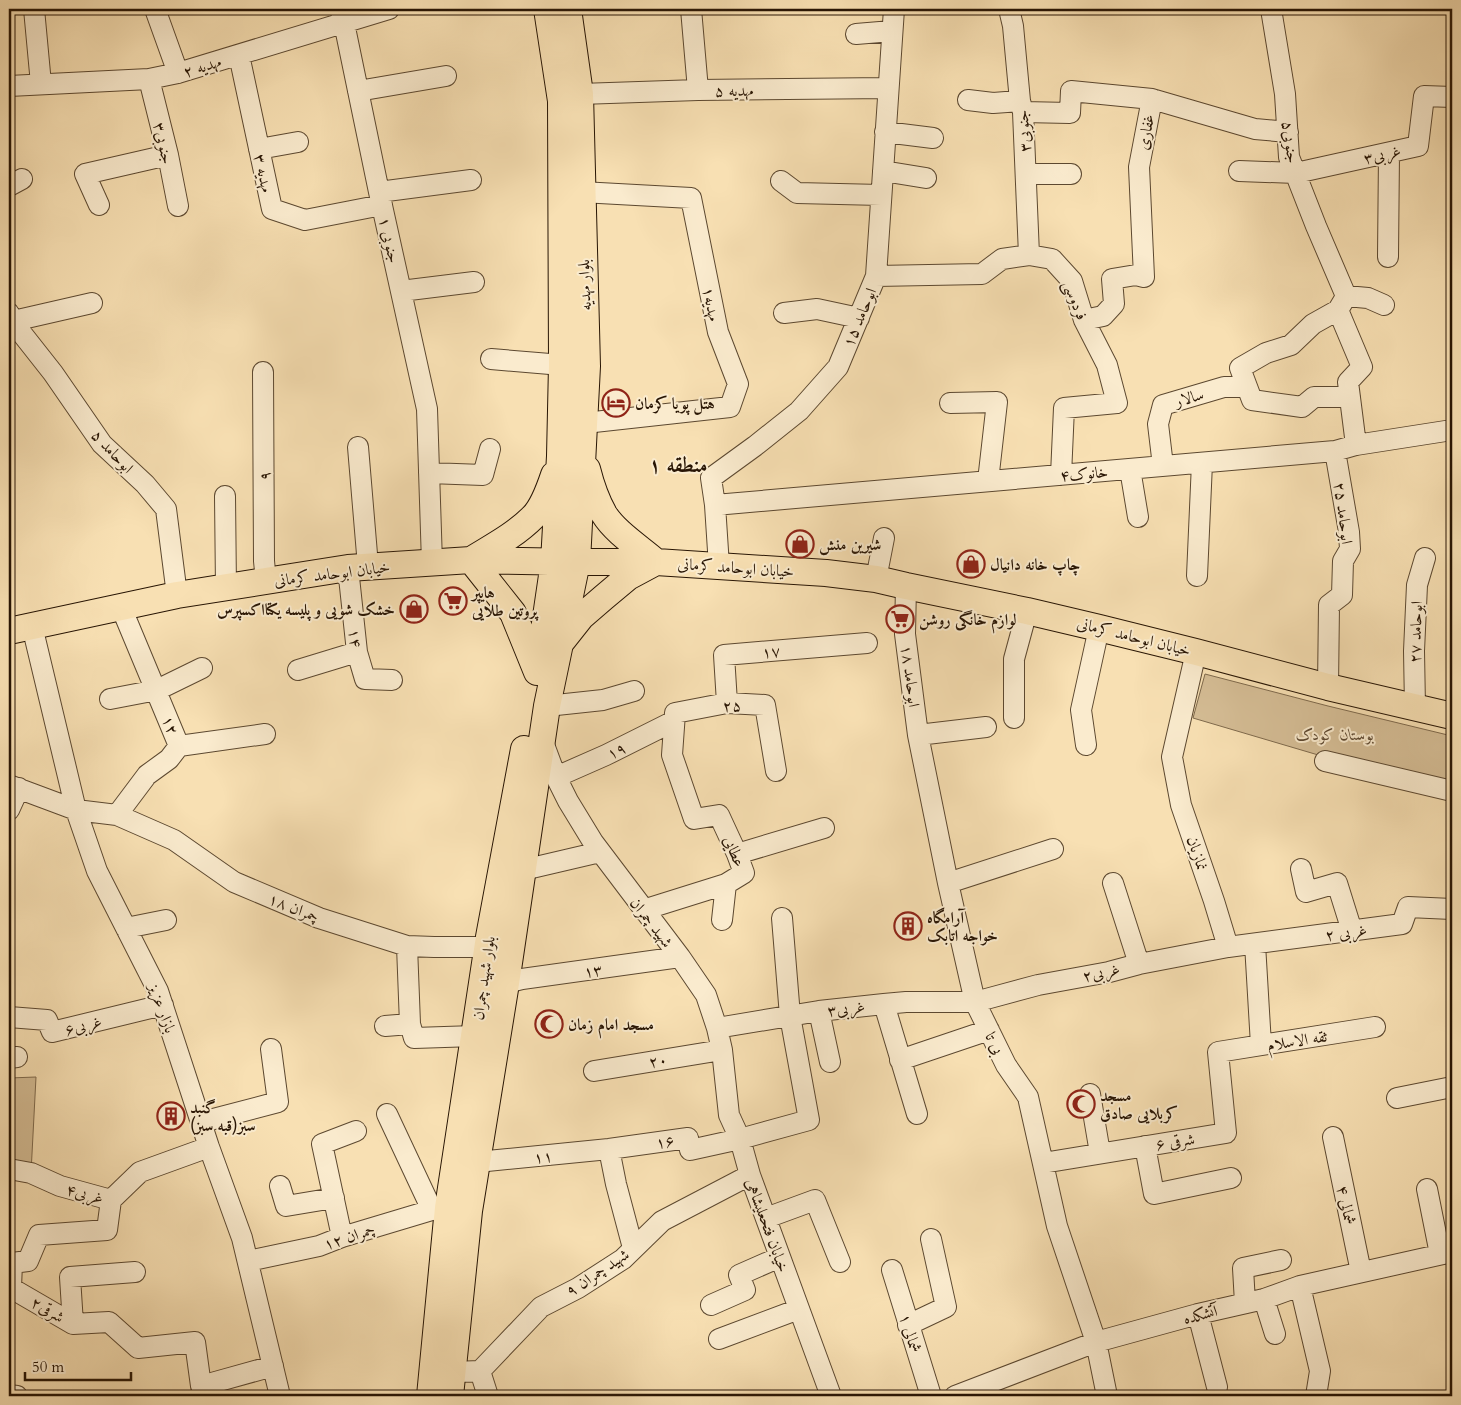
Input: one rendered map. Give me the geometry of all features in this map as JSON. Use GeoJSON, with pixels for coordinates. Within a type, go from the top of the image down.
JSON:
{"type":"FeatureCollection","features":[{"type":"Feature","properties":{"kind":"main road","name":"بلوار مهدیه"},"geometry":{"type":"LineString","coordinates":[[547,9],[561,101],[574,366],[584,423],[572,454]]}},
{"type":"Feature","properties":{"kind":"main road","name":"بلوار مهدیه"},"geometry":{"type":"LineString","coordinates":[[565,562],[572,454],[581,192],[580,94],[568,9]]}},
{"type":"Feature","properties":{"kind":"main road"},"geometry":{"type":"LineString","coordinates":[[538,674],[513,613],[471,560],[515,532],[534,516],[572,454],[592,487],[604,514],[618,530],[656,562],[628,577],[603,598],[581,617],[560,644]]}},
{"type":"Feature","properties":{"kind":"main road","name":"خیابان ابوحامد کرمانی"},"geometry":{"type":"LineString","coordinates":[[21,629],[178,595],[358,567],[471,560],[656,562],[826,573],[876,579],[1027,610],[1328,687],[1452,716]]}},
{"type":"Feature","properties":{"kind":"main road","name":"بلوار شهید چمران"},"geometry":{"type":"LineString","coordinates":[[451,1384],[450,1210],[477,1162],[548,706],[560,644],[565,562]]}},
{"type":"Feature","properties":{"kind":"main road","name":"بلوار شهید چمران"},"geometry":{"type":"LineString","coordinates":[[430,1396],[450,1210],[487,947],[538,674],[565,562]]}},
{"type":"Feature","properties":{"kind":"street"},"geometry":{"type":"LineString","coordinates":[[34,9],[41,84]]}},
{"type":"Feature","properties":{"kind":"street"},"geometry":{"type":"LineString","coordinates":[[157,9],[178,73]]}},
{"type":"Feature","properties":{"kind":"street","name":"مهدیه ۲"},"geometry":{"type":"LineString","coordinates":[[9,86],[149,79],[178,73],[239,55],[342,16],[389,9]]}},
{"type":"Feature","properties":{"kind":"street"},"geometry":{"type":"LineString","coordinates":[[691,9],[698,90]]}},
{"type":"Feature","properties":{"kind":"street","name":"ابوحامد ۱۵"},"geometry":{"type":"LineString","coordinates":[[719,566],[711,478],[799,411],[838,367],[876,276],[894,9]]}},
{"type":"Feature","properties":{"kind":"street","name":"جنوبی۳"},"geometry":{"type":"LineString","coordinates":[[1009,9],[1013,26],[1022,106],[1029,255]]}},
{"type":"Feature","properties":{"kind":"street","name":"جنوبی۵"},"geometry":{"type":"LineString","coordinates":[[1271,9],[1285,94],[1289,157],[1316,226],[1362,367],[1348,382],[1356,445]]}},
{"type":"Feature","properties":{"kind":"street","name":"۱ جنوبی"},"geometry":{"type":"LineString","coordinates":[[342,16],[380,199],[427,409],[429,473]]}},
{"type":"Feature","properties":{"kind":"street"},"geometry":{"type":"LineString","coordinates":[[856,34],[892,30]]}},
{"type":"Feature","properties":{"kind":"street","name":"مهدیه ۳"},"geometry":{"type":"LineString","coordinates":[[239,55],[272,209],[305,220],[380,199]]}},
{"type":"Feature","properties":{"kind":"street"},"geometry":{"type":"LineString","coordinates":[[358,91],[446,76]]}},
{"type":"Feature","properties":{"kind":"street","name":"جنوبی۳"},"geometry":{"type":"LineString","coordinates":[[149,79],[168,155],[178,206]]}},
{"type":"Feature","properties":{"kind":"street","name":"مهدیه ۵"},"geometry":{"type":"LineString","coordinates":[[580,94],[698,90],[888,88]]}},
{"type":"Feature","properties":{"kind":"street"},"geometry":{"type":"LineString","coordinates":[[968,100],[1070,113],[1071,91],[1152,99]]}},
{"type":"Feature","properties":{"kind":"street","name":"غربی۳"},"geometry":{"type":"LineString","coordinates":[[1239,171],[1296,174],[1418,146],[1424,96],[1452,96]]}},
{"type":"Feature","properties":{"kind":"street","name":"غفاری"},"geometry":{"type":"LineString","coordinates":[[1084,320],[1103,316],[1114,304],[1112,279],[1136,275],[1144,277],[1139,167],[1152,99],[1255,129],[1288,132]]}},
{"type":"Feature","properties":{"kind":"street"},"geometry":{"type":"LineString","coordinates":[[885,132],[933,138]]}},
{"type":"Feature","properties":{"kind":"street"},"geometry":{"type":"LineString","coordinates":[[259,149],[298,142]]}},
{"type":"Feature","properties":{"kind":"street"},"geometry":{"type":"LineString","coordinates":[[1388,257],[1389,153]]}},
{"type":"Feature","properties":{"kind":"street"},"geometry":{"type":"LineString","coordinates":[[98,205],[85,174],[168,155]]}},
{"type":"Feature","properties":{"kind":"street"},"geometry":{"type":"LineString","coordinates":[[883,171],[926,178]]}},
{"type":"Feature","properties":{"kind":"street"},"geometry":{"type":"LineString","coordinates":[[1026,174],[1071,174]]}},
{"type":"Feature","properties":{"kind":"street"},"geometry":{"type":"LineString","coordinates":[[380,199],[471,180]]}},
{"type":"Feature","properties":{"kind":"street"},"geometry":{"type":"LineString","coordinates":[[781,182],[798,193],[881,195]]}},
{"type":"Feature","properties":{"kind":"street","name":"مهدیه۱"},"geometry":{"type":"LineString","coordinates":[[581,192],[691,198],[718,332],[738,384],[730,407],[584,423]]}},
{"type":"Feature","properties":{"kind":"street","name":"فردوسی"},"geometry":{"type":"LineString","coordinates":[[876,276],[982,274],[1002,259],[1029,255],[1052,259],[1072,281],[1084,320],[1107,366],[1117,403],[1064,408],[1061,475]]}},
{"type":"Feature","properties":{"kind":"street"},"geometry":{"type":"LineString","coordinates":[[401,291],[474,282]]}},
{"type":"Feature","properties":{"kind":"street"},"geometry":{"type":"LineString","coordinates":[[1350,398],[1314,397],[1302,408],[1252,400],[1240,368],[1266,353],[1291,345],[1313,324],[1342,303],[1368,298],[1384,306]]}},
{"type":"Feature","properties":{"kind":"street"},"geometry":{"type":"LineString","coordinates":[[10,319],[92,303]]}},
{"type":"Feature","properties":{"kind":"street"},"geometry":{"type":"LineString","coordinates":[[784,313],[817,309],[859,318]]}},
{"type":"Feature","properties":{"kind":"street","name":"ابوحامد ۵"},"geometry":{"type":"LineString","coordinates":[[10,319],[53,373],[102,444],[145,484],[166,510],[178,595]]}},
{"type":"Feature","properties":{"kind":"street"},"geometry":{"type":"LineString","coordinates":[[491,359],[574,366]]}},
{"type":"Feature","properties":{"kind":"street","name":"۹"},"geometry":{"type":"LineString","coordinates":[[263,372],[264,561],[266,581]]}},
{"type":"Feature","properties":{"kind":"street","name":"سالار"},"geometry":{"type":"LineString","coordinates":[[1163,466],[1158,424],[1164,405],[1224,387],[1247,387]]}},
{"type":"Feature","properties":{"kind":"street"},"geometry":{"type":"LineString","coordinates":[[950,403],[997,402],[988,481]]}},
{"type":"Feature","properties":{"kind":"street","name":"خانوک۴"},"geometry":{"type":"LineString","coordinates":[[714,505],[1335,451],[1356,445],[1452,432]]}},
{"type":"Feature","properties":{"kind":"street"},"geometry":{"type":"LineString","coordinates":[[358,447],[358,567]]}},
{"type":"Feature","properties":{"kind":"street"},"geometry":{"type":"LineString","coordinates":[[432,563],[429,473],[483,475],[490,449]]}},
{"type":"Feature","properties":{"kind":"street","name":"ابوحامد ۲۵"},"geometry":{"type":"LineString","coordinates":[[1328,687],[1330,605],[1342,595],[1343,561],[1350,549],[1349,532],[1335,451]]}},
{"type":"Feature","properties":{"kind":"street"},"geometry":{"type":"LineString","coordinates":[[1197,576],[1202,463]]}},
{"type":"Feature","properties":{"kind":"street"},"geometry":{"type":"LineString","coordinates":[[1130,469],[1138,517]]}},
{"type":"Feature","properties":{"kind":"street"},"geometry":{"type":"LineString","coordinates":[[225,496],[226,588]]}},
{"type":"Feature","properties":{"kind":"street"},"geometry":{"type":"LineString","coordinates":[[876,579],[884,538]]}},
{"type":"Feature","properties":{"kind":"street","name":"ابوحامد ۲۷"},"geometry":{"type":"LineString","coordinates":[[1415,708],[1414,652],[1417,585],[1425,558]]}},
{"type":"Feature","properties":{"kind":"street","name":"۱۴"},"geometry":{"type":"LineString","coordinates":[[358,567],[357,652],[365,679],[392,680]]}},
{"type":"Feature","properties":{"kind":"street","name":"ابوحامد ۱۸"},"geometry":{"type":"LineString","coordinates":[[906,586],[905,634],[918,735]]}},
{"type":"Feature","properties":{"kind":"street","name":"۱۲"},"geometry":{"type":"LineString","coordinates":[[117,815],[147,775],[169,759],[179,746],[121,608]]}},
{"type":"Feature","properties":{"kind":"street"},"geometry":{"type":"LineString","coordinates":[[1014,718],[1014,659],[1027,610]]}},
{"type":"Feature","properties":{"kind":"street"},"geometry":{"type":"LineString","coordinates":[[1086,745],[1081,710],[1099,628]]}},
{"type":"Feature","properties":{"kind":"street","name":"بازار عزیز"},"geometry":{"type":"LineString","coordinates":[[21,629],[76,810],[97,872],[158,990],[242,1238],[280,1396]]}},
{"type":"Feature","properties":{"kind":"street","name":"۱۷"},"geometry":{"type":"LineString","coordinates":[[727,703],[724,654],[867,643]]}},
{"type":"Feature","properties":{"kind":"street"},"geometry":{"type":"LineString","coordinates":[[298,670],[357,652]]}},
{"type":"Feature","properties":{"kind":"street","name":"نمازیان"},"geometry":{"type":"LineString","coordinates":[[1196,652],[1172,757],[1181,805],[1228,947]]}},
{"type":"Feature","properties":{"kind":"street"},"geometry":{"type":"LineString","coordinates":[[110,699],[157,690],[202,668]]}},
{"type":"Feature","properties":{"kind":"street"},"geometry":{"type":"LineString","coordinates":[[548,706],[604,700],[634,691]]}},
{"type":"Feature","properties":{"kind":"street","name":"۲۵"},"geometry":{"type":"LineString","coordinates":[[674,721],[675,713],[727,703],[765,705],[776,771]]}},
{"type":"Feature","properties":{"kind":"street","name":"عطایی"},"geometry":{"type":"LineString","coordinates":[[643,910],[726,884],[744,873],[719,815],[694,819],[672,755],[674,721]]}},
{"type":"Feature","properties":{"kind":"street","name":"۱۹"},"geometry":{"type":"LineString","coordinates":[[556,777],[606,755],[674,721]]}},
{"type":"Feature","properties":{"kind":"street"},"geometry":{"type":"LineString","coordinates":[[918,735],[986,727]]}},
{"type":"Feature","properties":{"kind":"street"},"geometry":{"type":"LineString","coordinates":[[179,746],[265,734]]}},
{"type":"Feature","properties":{"kind":"street","name":"بی تا"},"geometry":{"type":"LineString","coordinates":[[918,735],[975,1002],[1006,1065],[1028,1096],[1057,1226],[1096,1342],[1107,1396]]}},
{"type":"Feature","properties":{"kind":"street","name":"شهید چمران"},"geometry":{"type":"LineString","coordinates":[[543,742],[556,777],[600,852],[680,957],[706,995],[718,1028],[722,1050]]}},
{"type":"Feature","properties":{"kind":"street"},"geometry":{"type":"LineString","coordinates":[[1325,761],[1452,791]]}},
{"type":"Feature","properties":{"kind":"street"},"geometry":{"type":"LineString","coordinates":[[9,810],[14,787],[76,810],[117,815]]}},
{"type":"Feature","properties":{"kind":"street"},"geometry":{"type":"LineString","coordinates":[[533,808],[556,798],[568,800]]}},
{"type":"Feature","properties":{"kind":"street","name":"چمران ۱۸"},"geometry":{"type":"LineString","coordinates":[[117,815],[174,840],[234,882],[319,918],[407,946],[487,947]]}},
{"type":"Feature","properties":{"kind":"street"},"geometry":{"type":"LineString","coordinates":[[737,854],[824,828]]}},
{"type":"Feature","properties":{"kind":"street"},"geometry":{"type":"LineString","coordinates":[[948,882],[1053,849]]}},
{"type":"Feature","properties":{"kind":"street"},"geometry":{"type":"LineString","coordinates":[[523,870],[600,852]]}},
{"type":"Feature","properties":{"kind":"street"},"geometry":{"type":"LineString","coordinates":[[1301,869],[1306,892],[1338,883],[1352,931]]}},
{"type":"Feature","properties":{"kind":"street"},"geometry":{"type":"LineString","coordinates":[[1113,883],[1139,964]]}},
{"type":"Feature","properties":{"kind":"street"},"geometry":{"type":"LineString","coordinates":[[722,920],[726,884]]}},
{"type":"Feature","properties":{"kind":"street","name":"۲ غربی"},"geometry":{"type":"LineString","coordinates":[[1228,947],[1402,924],[1408,907],[1452,908]]}},
{"type":"Feature","properties":{"kind":"street"},"geometry":{"type":"LineString","coordinates":[[740,1139],[808,1120],[790,1016],[782,918]]}},
{"type":"Feature","properties":{"kind":"street"},"geometry":{"type":"LineString","coordinates":[[126,928],[166,920]]}},
{"type":"Feature","properties":{"kind":"street"},"geometry":{"type":"LineString","coordinates":[[1255,944],[1261,1045]]}},
{"type":"Feature","properties":{"kind":"street"},"geometry":{"type":"LineString","coordinates":[[407,946],[412,1031]]}},
{"type":"Feature","properties":{"kind":"street","name":"غربی۲"},"geometry":{"type":"LineString","coordinates":[[975,1002],[1038,985],[1228,947]]}},
{"type":"Feature","properties":{"kind":"street","name":"۱۳"},"geometry":{"type":"LineString","coordinates":[[506,983],[680,957]]}},
{"type":"Feature","properties":{"kind":"street","name":"غربی۳"},"geometry":{"type":"LineString","coordinates":[[718,1028],[819,1011],[884,1004],[906,1002],[975,1002]]}},
{"type":"Feature","properties":{"kind":"street"},"geometry":{"type":"LineString","coordinates":[[884,1004],[917,1114]]}},
{"type":"Feature","properties":{"kind":"street","name":"غربی۶"},"geometry":{"type":"LineString","coordinates":[[9,1017],[47,1020],[52,1032],[163,1005]]}},
{"type":"Feature","properties":{"kind":"street"},"geometry":{"type":"LineString","coordinates":[[819,1011],[830,1062]]}},
{"type":"Feature","properties":{"kind":"street"},"geometry":{"type":"LineString","coordinates":[[385,1026],[412,1031],[475,1036]]}},
{"type":"Feature","properties":{"kind":"street","name":"ثقه الاسلام"},"geometry":{"type":"LineString","coordinates":[[1218,1052],[1375,1028]]}},
{"type":"Feature","properties":{"kind":"street"},"geometry":{"type":"LineString","coordinates":[[900,1060],[989,1030]]}},
{"type":"Feature","properties":{"kind":"street"},"geometry":{"type":"LineString","coordinates":[[202,1122],[278,1102],[271,1049]]}},
{"type":"Feature","properties":{"kind":"street","name":"۲۰"},"geometry":{"type":"LineString","coordinates":[[594,1071],[722,1050]]}},
{"type":"Feature","properties":{"kind":"street","name":"خیابان فتحعلیشاهی"},"geometry":{"type":"LineString","coordinates":[[722,1050],[729,1115],[740,1139],[750,1175],[831,1396]]}},
{"type":"Feature","properties":{"kind":"street","name":"۶ شرقی"},"geometry":{"type":"LineString","coordinates":[[1043,1163],[1226,1133],[1218,1052]]}},
{"type":"Feature","properties":{"kind":"street"},"geometry":{"type":"LineString","coordinates":[[1396,1098],[1452,1087]]}},
{"type":"Feature","properties":{"kind":"street"},"geometry":{"type":"LineString","coordinates":[[1090,1094],[1100,1153]]}},
{"type":"Feature","properties":{"kind":"street"},"geometry":{"type":"LineString","coordinates":[[387,1114],[450,1210]]}},
{"type":"Feature","properties":{"kind":"street"},"geometry":{"type":"LineString","coordinates":[[342,1237],[322,1144],[356,1131]]}},
{"type":"Feature","properties":{"kind":"street","name":"۴ شمالی"},"geometry":{"type":"LineString","coordinates":[[1333,1137],[1361,1272]]}},
{"type":"Feature","properties":{"kind":"street","name":"۱۶"},"geometry":{"type":"LineString","coordinates":[[609,1149],[688,1138],[690,1150],[740,1139]]}},
{"type":"Feature","properties":{"kind":"street"},"geometry":{"type":"LineString","coordinates":[[1145,1146],[1154,1194],[1232,1178]]}},
{"type":"Feature","properties":{"kind":"street","name":"غربی۴"},"geometry":{"type":"LineString","coordinates":[[9,1169],[31,1173],[60,1186],[111,1200],[140,1172],[210,1147]]}},
{"type":"Feature","properties":{"kind":"street"},"geometry":{"type":"LineString","coordinates":[[609,1149],[633,1248]]}},
{"type":"Feature","properties":{"kind":"street","name":"۱۱"},"geometry":{"type":"LineString","coordinates":[[477,1162],[609,1149]]}},
{"type":"Feature","properties":{"kind":"street","name":"شهید چمران ۹"},"geometry":{"type":"LineString","coordinates":[[480,1371],[541,1307],[578,1288],[623,1259],[662,1221],[750,1175]]}},
{"type":"Feature","properties":{"kind":"street"},"geometry":{"type":"LineString","coordinates":[[280,1186],[286,1206],[334,1198]]}},
{"type":"Feature","properties":{"kind":"street"},"geometry":{"type":"LineString","coordinates":[[1427,1189],[1446,1253]]}},
{"type":"Feature","properties":{"kind":"street"},"geometry":{"type":"LineString","coordinates":[[10,1262],[28,1261],[39,1236],[107,1230],[111,1200]]}},
{"type":"Feature","properties":{"kind":"street"},"geometry":{"type":"LineString","coordinates":[[766,1218],[815,1200],[840,1262]]}},
{"type":"Feature","properties":{"kind":"street","name":"چمران ۱۲"},"geometry":{"type":"LineString","coordinates":[[248,1262],[319,1246],[342,1237],[450,1210]]}},
{"type":"Feature","properties":{"kind":"street"},"geometry":{"type":"LineString","coordinates":[[908,1325],[946,1307],[931,1239]]}},
{"type":"Feature","properties":{"kind":"street","name":"آتشکده"},"geometry":{"type":"LineString","coordinates":[[955,1396],[1096,1342],[1254,1301],[1300,1286],[1446,1253]]}},
{"type":"Feature","properties":{"kind":"street"},"geometry":{"type":"LineString","coordinates":[[711,1305],[745,1290],[739,1275],[780,1257]]}},
{"type":"Feature","properties":{"kind":"street"},"geometry":{"type":"LineString","coordinates":[[1275,1334],[1254,1301],[1243,1268],[1281,1260]]}},
{"type":"Feature","properties":{"kind":"street","name":"شرقی۲"},"geometry":{"type":"LineString","coordinates":[[10,1262],[11,1288],[74,1324],[110,1322],[138,1348],[195,1342],[200,1386],[273,1366]]}},
{"type":"Feature","properties":{"kind":"street","name":"۱ شمالی"},"geometry":{"type":"LineString","coordinates":[[892,1270],[931,1396]]}},
{"type":"Feature","properties":{"kind":"street"},"geometry":{"type":"LineString","coordinates":[[74,1324],[70,1277],[135,1272]]}},
{"type":"Feature","properties":{"kind":"street"},"geometry":{"type":"LineString","coordinates":[[1300,1286],[1320,1371],[1316,1396]]}},
{"type":"Feature","properties":{"kind":"street"},"geometry":{"type":"LineString","coordinates":[[719,1339],[799,1309]]}},
{"type":"Feature","properties":{"kind":"street"},"geometry":{"type":"LineString","coordinates":[[1198,1314],[1217,1387]]}},
{"type":"Feature","properties":{"kind":"street"},"geometry":{"type":"LineString","coordinates":[[451,1384],[480,1371],[488,1396]]}},
{"type":"Feature","properties":{"kind":"street"},"geometry":{"type":"LineString","coordinates":[[9,1395],[17,1396]]}},
{"type":"Feature","properties":{"kind":"green space","name":"بوستان کودک"},"geometry":{"type":"Polygon","coordinates":[[[1205,674],[1452,736],[1452,785],[1325,757],[1193,718],[1205,674]]]}},
{"type":"Feature","properties":{"kind":"green space"},"geometry":{"type":"Polygon","coordinates":[[[36,1077],[31,1173],[9,1169],[9,1078],[36,1077]]]}},
{"type":"Feature","properties":{"kind":"place","name":"هتل پویا کرمان"},"geometry":{"type":"Point","coordinates":[616,403]}},
{"type":"Feature","properties":{"kind":"place","name":"شیرین منش"},"geometry":{"type":"Point","coordinates":[800,544]}},
{"type":"Feature","properties":{"kind":"place","name":"چاپ خانه دانیال"},"geometry":{"type":"Point","coordinates":[971,564]}},
{"type":"Feature","properties":{"kind":"place","name":"هایپر پروتین طلایی"},"geometry":{"type":"Point","coordinates":[453,601]}},
{"type":"Feature","properties":{"kind":"place","name":"خشک شویی و پلیسه یکتااکسپرس"},"geometry":{"type":"Point","coordinates":[414,609]}},
{"type":"Feature","properties":{"kind":"place","name":"لوازم خانگی روشن"},"geometry":{"type":"Point","coordinates":[900,619]}},
{"type":"Feature","properties":{"kind":"place","name":"آرامگاه خواجه اتابک"},"geometry":{"type":"Point","coordinates":[908,926]}},
{"type":"Feature","properties":{"kind":"place","name":"مسجد امام زمان"},"geometry":{"type":"Point","coordinates":[549,1024]}},
{"type":"Feature","properties":{"kind":"place","name":"مسجد کربلایی صادق"},"geometry":{"type":"Point","coordinates":[1081,1104]}},
{"type":"Feature","properties":{"kind":"place","name":"گنبد سبز(قبه سبز)"},"geometry":{"type":"Point","coordinates":[171,1116]}},
{"type":"Feature","properties":{"kind":"district","name":"منطقه ۱"},"geometry":{"type":"Point","coordinates":[678,465]}}]}
